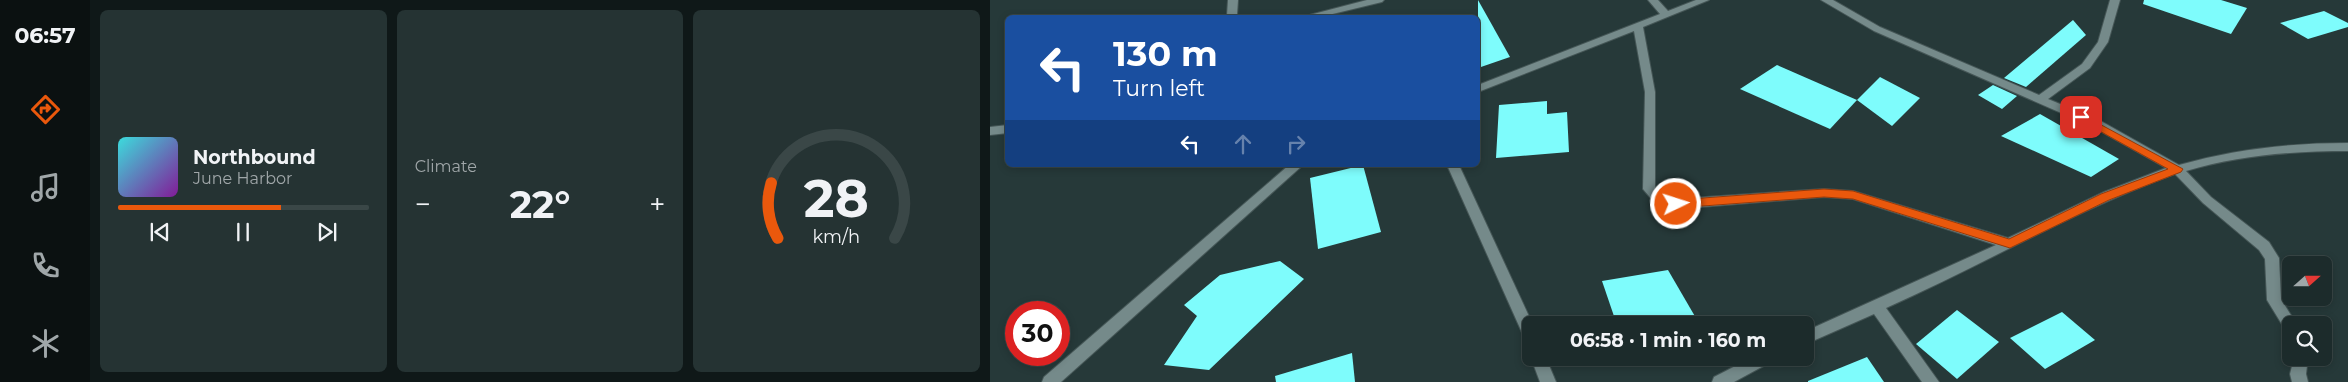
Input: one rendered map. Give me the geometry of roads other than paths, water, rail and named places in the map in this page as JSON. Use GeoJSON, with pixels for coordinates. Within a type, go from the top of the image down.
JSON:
{"type":"FeatureCollection","features":[{"type":"Feature","properties":{"kind":"street"},"geometry":{"type":"LineString","coordinates":[[1232,15],[1233,0]]}},
{"type":"Feature","properties":{"kind":"street"},"geometry":{"type":"LineString","coordinates":[[1315,15],[1379,0]]}},
{"type":"Feature","properties":{"kind":"street"},"geometry":{"type":"LineString","coordinates":[[1653,0],[1665,14]]}},
{"type":"Feature","properties":{"kind":"street"},"geometry":{"type":"LineString","coordinates":[[1480,88],[1638,24],[1704,0]]}},
{"type":"Feature","properties":{"kind":"street"},"geometry":{"type":"LineString","coordinates":[[1826,0],[1877,29],[2095,123],[2177,169],[2207,200],[2264,246],[2272,258],[2274,300],[2284,316]]}},
{"type":"Feature","properties":{"kind":"street"},"geometry":{"type":"LineString","coordinates":[[2040,99],[2086,66],[2103,42],[2114,0]]}},
{"type":"Feature","properties":{"kind":"street"},"geometry":{"type":"LineString","coordinates":[[1638,24],[1650,92],[1649,189],[1658,199],[1676,204],[1824,193],[1853,195],[2010,244]]}},
{"type":"Feature","properties":{"kind":"street"},"geometry":{"type":"LineString","coordinates":[[990,130],[1005,129]]}},
{"type":"Feature","properties":{"kind":"street"},"geometry":{"type":"LineString","coordinates":[[1814,334],[1947,275],[2105,197],[2177,169],[2250,152],[2303,147],[2348,148]]}},
{"type":"Feature","properties":{"kind":"street"},"geometry":{"type":"LineString","coordinates":[[1050,382],[1295,167]]}},
{"type":"Feature","properties":{"kind":"street"},"geometry":{"type":"LineString","coordinates":[[1454,167],[1522,318]]}},
{"type":"Feature","properties":{"kind":"street"},"geometry":{"type":"LineString","coordinates":[[1876,305],[1931,382]]}},
{"type":"Feature","properties":{"kind":"street"},"geometry":{"type":"LineString","coordinates":[[1542,366],[1548,382]]}},
{"type":"Feature","properties":{"kind":"street"},"geometry":{"type":"LineString","coordinates":[[1720,382],[1749,366]]}},
{"type":"Feature","properties":{"kind":"street"},"geometry":{"type":"LineString","coordinates":[[2300,366],[2298,374],[2300,382]]}}]}
